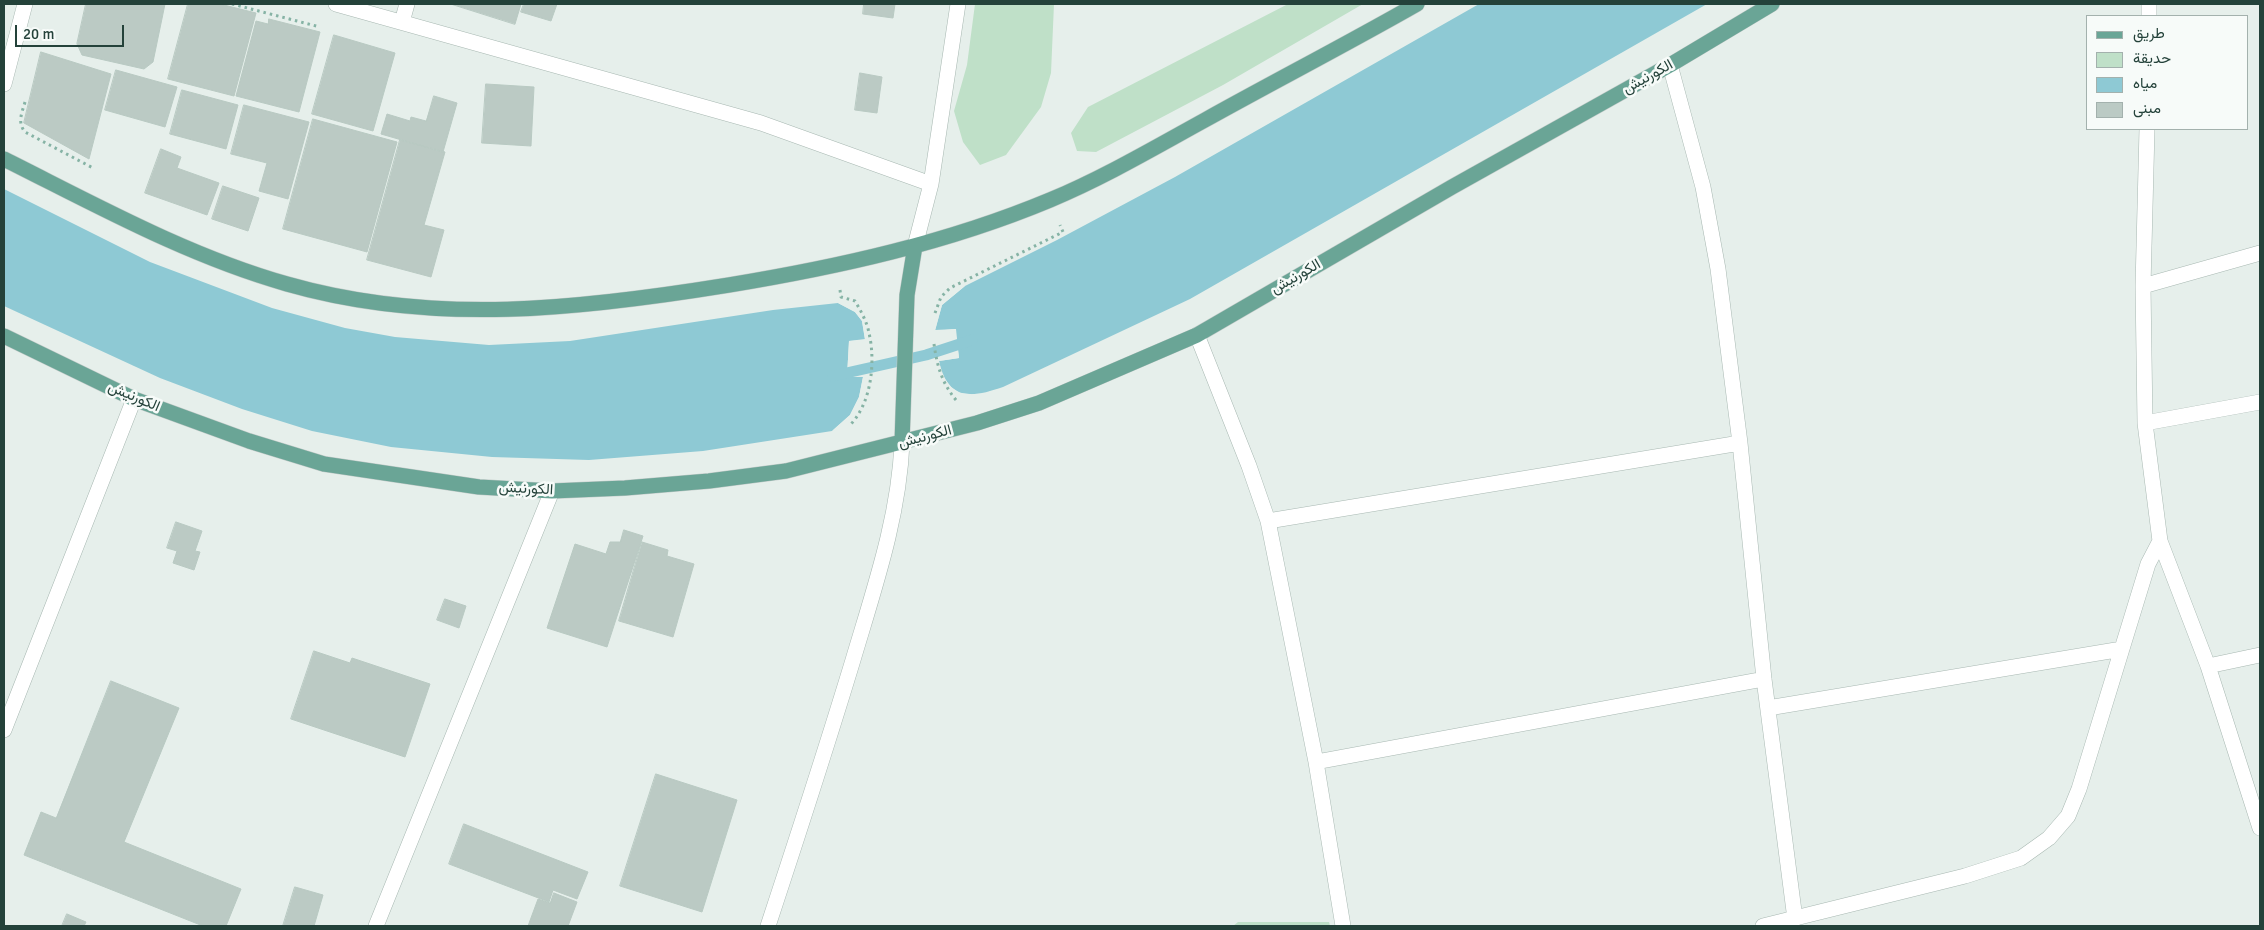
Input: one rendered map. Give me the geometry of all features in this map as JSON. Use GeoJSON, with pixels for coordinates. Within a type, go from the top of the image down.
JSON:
{"type":"FeatureCollection","features":[{"type":"Feature","properties":{"kind":"main road"},"geometry":{"type":"LineString","coordinates":[[4,159],[122,219],[237,268],[288,285],[334,296],[428,309],[543,309],[647,298],[782,276],[915,246],[962,233],[1052,200],[1129,162],[1417,4]]}},
{"type":"Feature","properties":{"kind":"main road","name":"الكورنيش"},"geometry":{"type":"LineString","coordinates":[[4,336],[134,399],[250,441],[324,464],[479,487],[552,491],[690,482],[786,471],[977,423],[1039,403],[1197,335],[1452,187],[1670,65],[1772,4]]}},
{"type":"Feature","properties":{"kind":"main road"},"geometry":{"type":"LineString","coordinates":[[902,443],[908,295],[915,246]]}},
{"type":"Feature","properties":{"kind":"street"},"geometry":{"type":"LineString","coordinates":[[4,84],[25,4]]}},
{"type":"Feature","properties":{"kind":"street"},"geometry":{"type":"LineString","coordinates":[[336,4],[761,124],[931,184]]}},
{"type":"Feature","properties":{"kind":"street"},"geometry":{"type":"LineString","coordinates":[[402,22],[407,4]]}},
{"type":"Feature","properties":{"kind":"street"},"geometry":{"type":"LineString","coordinates":[[915,246],[931,184],[958,4]]}},
{"type":"Feature","properties":{"kind":"street"},"geometry":{"type":"LineString","coordinates":[[1670,65],[1703,187],[1718,269],[1740,443],[1764,680],[1795,919]]}},
{"type":"Feature","properties":{"kind":"street"},"geometry":{"type":"LineString","coordinates":[[2147,130],[2143,286],[2145,424],[2160,541],[2208,666],[2260,828]]}},
{"type":"Feature","properties":{"kind":"street"},"geometry":{"type":"LineString","coordinates":[[2143,286],[2260,253]]}},
{"type":"Feature","properties":{"kind":"street"},"geometry":{"type":"LineString","coordinates":[[1197,335],[1249,466],[1268,521],[1316,762],[1343,926]]}},
{"type":"Feature","properties":{"kind":"street"},"geometry":{"type":"LineString","coordinates":[[4,730],[134,399]]}},
{"type":"Feature","properties":{"kind":"street"},"geometry":{"type":"LineString","coordinates":[[2145,424],[2260,402]]}},
{"type":"Feature","properties":{"kind":"street"},"geometry":{"type":"LineString","coordinates":[[768,926],[816,782],[876,584],[895,506],[902,443]]}},
{"type":"Feature","properties":{"kind":"street"},"geometry":{"type":"LineString","coordinates":[[1268,521],[1740,443]]}},
{"type":"Feature","properties":{"kind":"street"},"geometry":{"type":"LineString","coordinates":[[376,926],[552,491]]}},
{"type":"Feature","properties":{"kind":"street"},"geometry":{"type":"LineString","coordinates":[[1763,926],[1965,876],[2022,858],[2049,838],[2068,816],[2079,789],[2148,564],[2160,541]]}},
{"type":"Feature","properties":{"kind":"street"},"geometry":{"type":"LineString","coordinates":[[1768,708],[2122,649]]}},
{"type":"Feature","properties":{"kind":"street"},"geometry":{"type":"LineString","coordinates":[[2208,666],[2260,655]]}},
{"type":"Feature","properties":{"kind":"street"},"geometry":{"type":"LineString","coordinates":[[1316,762],[1764,680]]}},
{"type":"Feature","properties":{"kind":"path"},"geometry":{"type":"LineString","coordinates":[[26,94],[20,121],[20,126],[25,132],[93,168]]}},
{"type":"Feature","properties":{"kind":"path"},"geometry":{"type":"LineString","coordinates":[[934,320],[941,297],[950,288],[1062,232],[1052,200]]}},
{"type":"Feature","properties":{"kind":"path"},"geometry":{"type":"LineString","coordinates":[[848,426],[864,405],[870,379],[872,355],[870,334],[855,301]]}},
{"type":"Feature","properties":{"kind":"path"},"geometry":{"type":"LineString","coordinates":[[933,337],[937,366],[944,384],[956,400]]}},
{"type":"Feature","properties":{"kind":"green space"},"geometry":{"type":"Polygon","coordinates":[[[975,4],[1054,4],[1051,73],[1041,107],[1006,155],[980,165],[963,142],[954,111],[967,65],[975,4]]]}},
{"type":"Feature","properties":{"kind":"green space"},"geometry":{"type":"Polygon","coordinates":[[[1288,4],[1363,4],[1223,85],[1096,152],[1077,151],[1071,133],[1088,107],[1288,4]]]}},
{"type":"Feature","properties":{"kind":"green space"},"geometry":{"type":"Polygon","coordinates":[[[1238,922],[1329,922],[1330,926],[1233,926],[1238,922]]]}},
{"type":"Feature","properties":{"kind":"water"},"geometry":{"type":"Polygon","coordinates":[[[1479,4],[1707,4],[1190,299],[1003,387],[971,394],[955,390],[948,383],[939,361],[959,358],[955,329],[935,331],[942,305],[965,286],[1057,240],[1175,177],[1479,4]]]}},
{"type":"Feature","properties":{"kind":"water"},"geometry":{"type":"Polygon","coordinates":[[[4,189],[150,262],[272,308],[345,328],[395,337],[489,345],[570,341],[773,310],[838,303],[855,312],[862,321],[865,340],[849,341],[847,377],[863,377],[859,397],[850,415],[832,431],[703,451],[589,460],[492,457],[391,447],[312,431],[242,409],[160,378],[4,306],[4,189]]]}},
{"type":"Feature","properties":{"kind":"pier"},"geometry":{"type":"Polygon","coordinates":[[[965,286],[942,305],[935,330],[956,329],[959,358],[939,361],[942,375],[951,387],[960,393],[980,395],[971,396],[959,395],[950,389],[940,375],[937,359],[956,356],[954,332],[935,333],[932,331],[940,304],[960,287],[965,286]]]}},
{"type":"Feature","properties":{"kind":"pier"},"geometry":{"type":"Polygon","coordinates":[[[843,302],[856,310],[864,320],[867,339],[866,342],[851,343],[849,375],[864,375],[866,377],[861,398],[852,416],[832,431],[850,415],[859,397],[863,377],[847,377],[849,341],[865,339],[862,321],[855,312],[838,303],[843,302]]]}},
{"type":"Feature","properties":{"kind":"building"},"geometry":{"type":"Polygon","coordinates":[[[86,4],[165,4],[153,62],[144,69],[82,55],[77,44],[86,4]]]}},
{"type":"Feature","properties":{"kind":"building"},"geometry":{"type":"Polygon","coordinates":[[[188,4],[220,4],[256,13],[234,96],[168,79],[188,4]]]}},
{"type":"Feature","properties":{"kind":"building"},"geometry":{"type":"Polygon","coordinates":[[[451,4],[521,4],[515,24],[451,4]]]}},
{"type":"Feature","properties":{"kind":"building"},"geometry":{"type":"Polygon","coordinates":[[[524,4],[557,4],[551,21],[521,12],[524,4]]]}},
{"type":"Feature","properties":{"kind":"building"},"geometry":{"type":"Polygon","coordinates":[[[864,4],[895,4],[893,18],[863,14],[864,4]]]}},
{"type":"Feature","properties":{"kind":"building"},"geometry":{"type":"Polygon","coordinates":[[[269,19],[320,32],[299,112],[236,96],[256,21],[268,24],[269,19]]]}},
{"type":"Feature","properties":{"kind":"building"},"geometry":{"type":"Polygon","coordinates":[[[334,35],[395,53],[373,131],[312,114],[334,35]]]}},
{"type":"Feature","properties":{"kind":"building"},"geometry":{"type":"Polygon","coordinates":[[[41,52],[111,74],[89,159],[24,123],[41,52]]]}},
{"type":"Feature","properties":{"kind":"building"},"geometry":{"type":"Polygon","coordinates":[[[116,70],[177,87],[165,127],[105,110],[116,70]]]}},
{"type":"Feature","properties":{"kind":"building"},"geometry":{"type":"Polygon","coordinates":[[[860,73],[882,77],[877,113],[855,110],[860,73]]]}},
{"type":"Feature","properties":{"kind":"building"},"geometry":{"type":"Polygon","coordinates":[[[486,84],[534,87],[531,146],[482,143],[486,84]]]}},
{"type":"Feature","properties":{"kind":"building"},"geometry":{"type":"Polygon","coordinates":[[[182,90],[238,105],[226,149],[170,134],[182,90]]]}},
{"type":"Feature","properties":{"kind":"building"},"geometry":{"type":"Polygon","coordinates":[[[434,96],[457,103],[443,152],[381,134],[387,114],[410,121],[411,117],[426,121],[434,96]]]}},
{"type":"Feature","properties":{"kind":"building"},"geometry":{"type":"Polygon","coordinates":[[[244,105],[309,122],[288,199],[259,191],[267,163],[231,154],[244,105]]]}},
{"type":"Feature","properties":{"kind":"building"},"geometry":{"type":"Polygon","coordinates":[[[313,119],[397,142],[367,252],[283,229],[313,119]]]}},
{"type":"Feature","properties":{"kind":"building"},"geometry":{"type":"Polygon","coordinates":[[[400,140],[445,152],[424,225],[444,230],[431,277],[367,260],[400,140]]]}},
{"type":"Feature","properties":{"kind":"building"},"geometry":{"type":"Polygon","coordinates":[[[161,149],[181,157],[177,168],[219,183],[207,215],[145,193],[161,149]]]}},
{"type":"Feature","properties":{"kind":"building"},"geometry":{"type":"Polygon","coordinates":[[[223,186],[259,198],[248,231],[212,219],[223,186]]]}},
{"type":"Feature","properties":{"kind":"building"},"geometry":{"type":"Polygon","coordinates":[[[176,522],[202,531],[195,551],[200,552],[194,570],[173,563],[177,551],[167,548],[176,522]]]}},
{"type":"Feature","properties":{"kind":"building"},"geometry":{"type":"Polygon","coordinates":[[[624,530],[643,536],[607,647],[547,628],[575,544],[606,554],[610,542],[620,542],[624,530]]]}},
{"type":"Feature","properties":{"kind":"building"},"geometry":{"type":"Polygon","coordinates":[[[642,542],[668,550],[667,556],[694,564],[673,637],[619,621],[642,542]]]}},
{"type":"Feature","properties":{"kind":"building"},"geometry":{"type":"Polygon","coordinates":[[[445,599],[466,606],[459,628],[437,620],[445,599]]]}},
{"type":"Feature","properties":{"kind":"building"},"geometry":{"type":"Polygon","coordinates":[[[314,651],[350,663],[352,658],[430,684],[405,757],[291,719],[314,651]]]}},
{"type":"Feature","properties":{"kind":"building"},"geometry":{"type":"Polygon","coordinates":[[[111,681],[179,708],[124,842],[241,889],[226,926],[203,926],[24,855],[41,812],[56,818],[111,681]]]}},
{"type":"Feature","properties":{"kind":"building"},"geometry":{"type":"Polygon","coordinates":[[[656,774],[737,800],[702,912],[620,886],[656,774]]]}},
{"type":"Feature","properties":{"kind":"building"},"geometry":{"type":"Polygon","coordinates":[[[464,824],[588,872],[577,899],[553,890],[549,902],[449,864],[464,824]]]}},
{"type":"Feature","properties":{"kind":"building"},"geometry":{"type":"Polygon","coordinates":[[[295,887],[323,895],[314,926],[283,926],[295,887]]]}},
{"type":"Feature","properties":{"kind":"building"},"geometry":{"type":"Polygon","coordinates":[[[554,893],[577,902],[568,926],[528,926],[538,899],[550,903],[554,893]]]}},
{"type":"Feature","properties":{"kind":"building"},"geometry":{"type":"Polygon","coordinates":[[[67,914],[86,922],[84,926],[62,926],[67,914]]]}},
{"type":"Feature","properties":{"kind":"waterway"},"geometry":{"type":"LineString","coordinates":[[833,376],[926,355],[972,340]]}}]}
